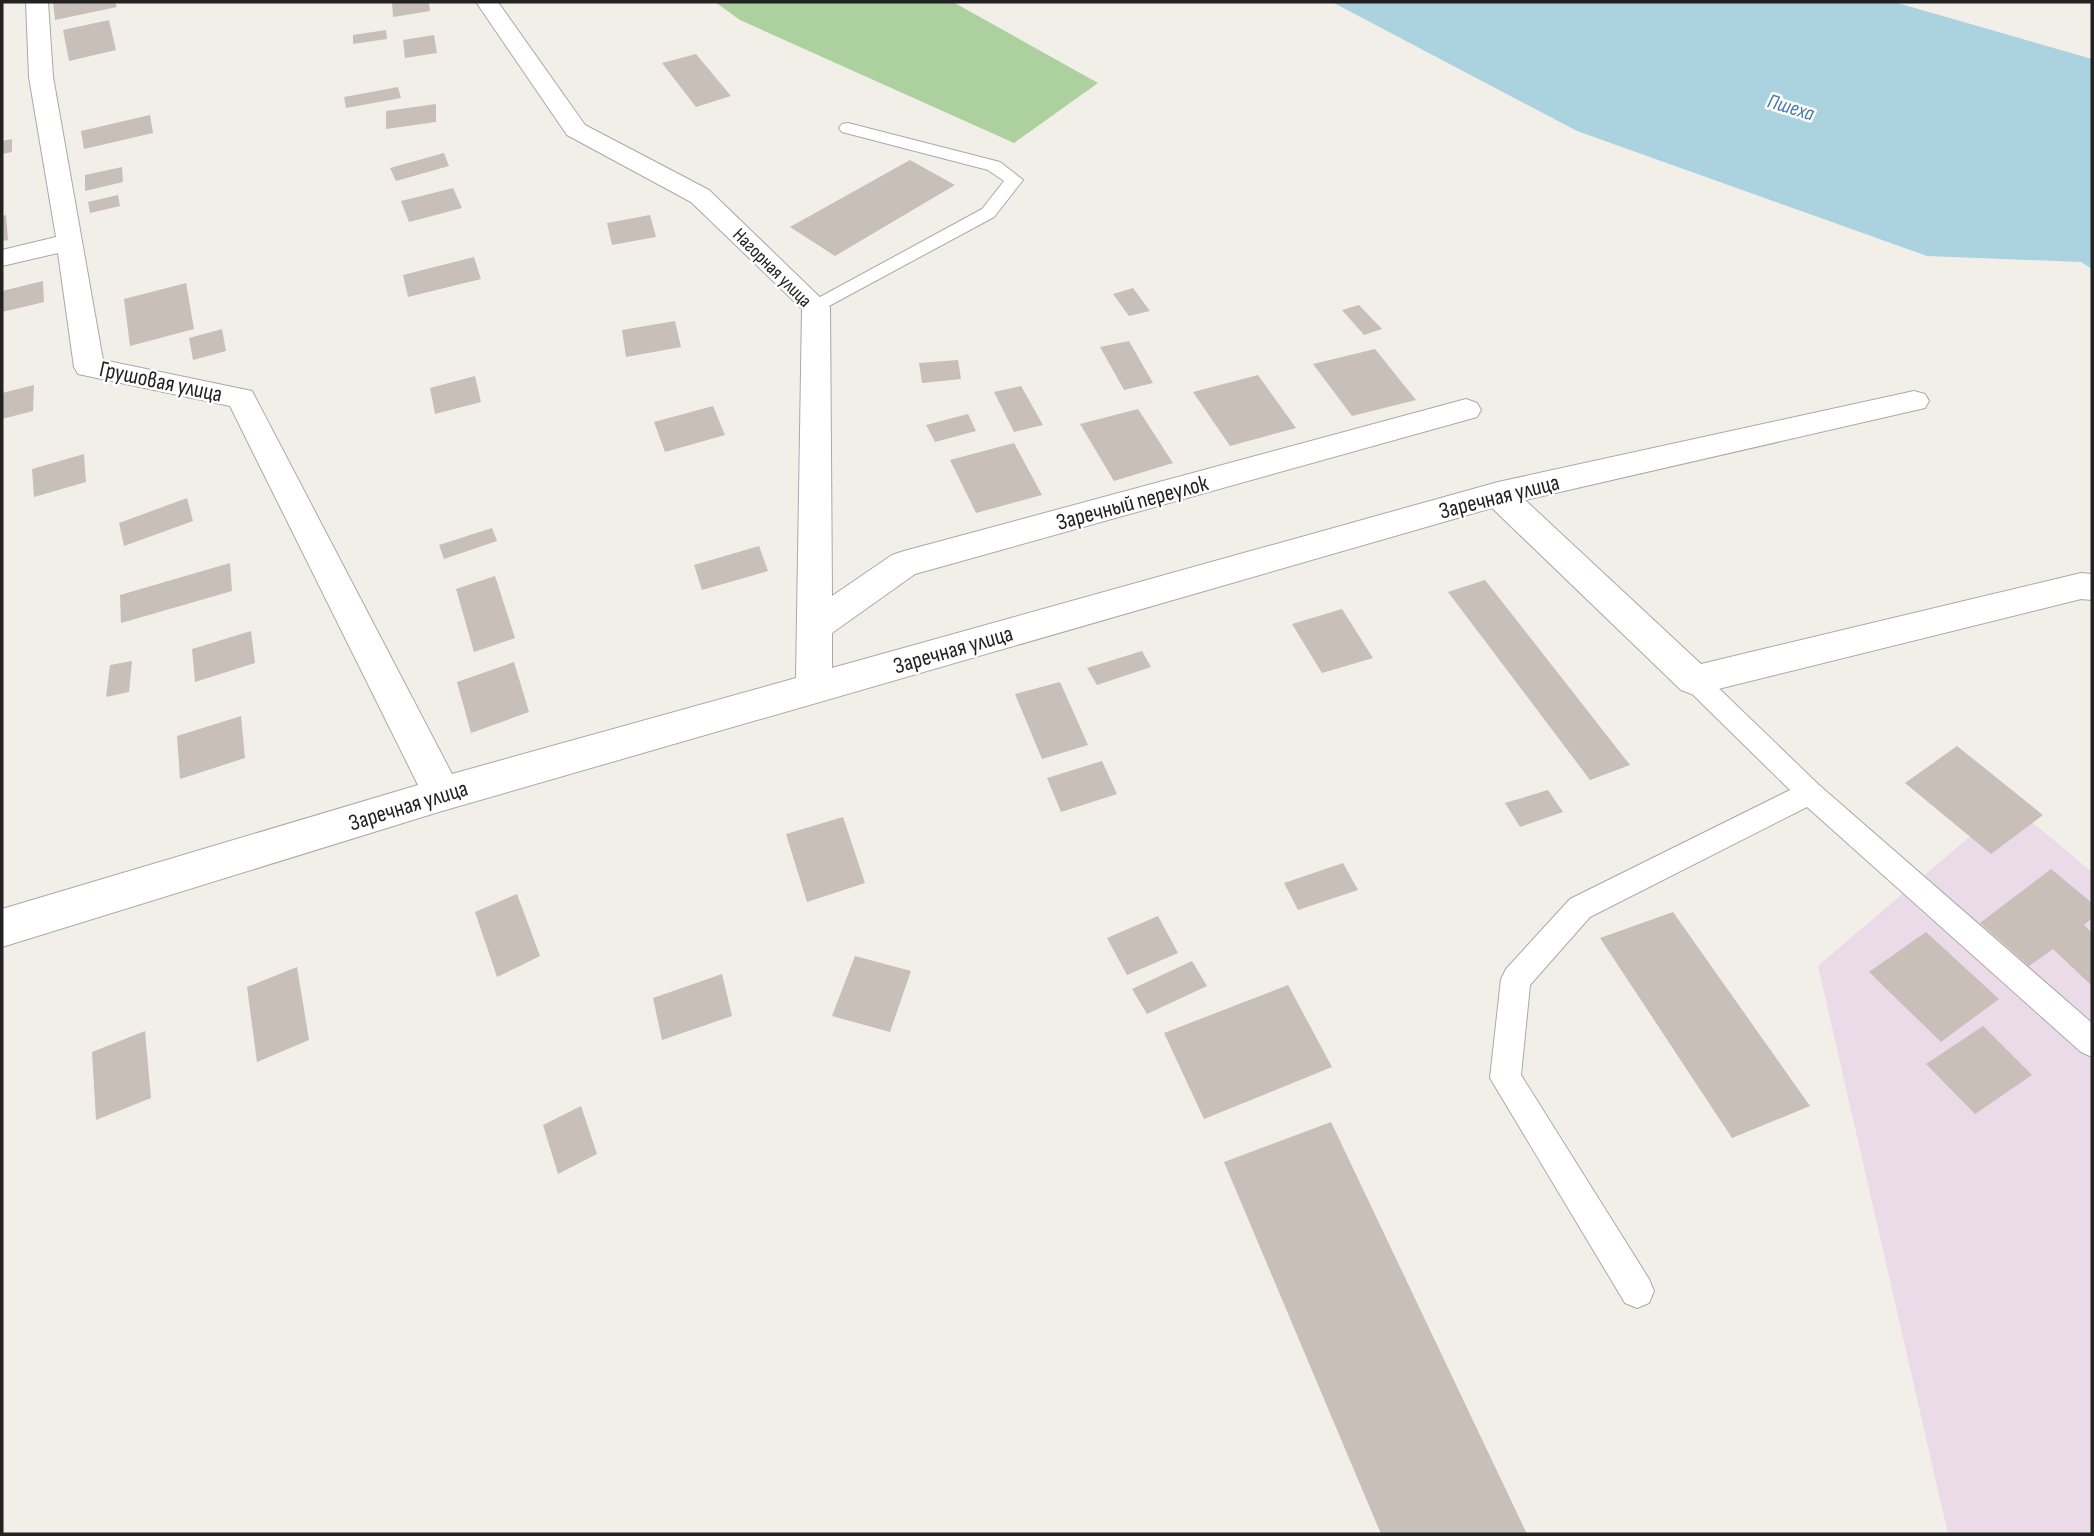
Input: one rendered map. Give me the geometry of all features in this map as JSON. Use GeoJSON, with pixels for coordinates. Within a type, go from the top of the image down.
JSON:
{"type":"FeatureCollection","features":[{"type":"Feature","properties":{"kind":"street","name":"Грушовая улица"},"geometry":{"type":"LineString","coordinates":[[37,2],[41,77],[89,367],[241,398],[442,794]]}},
{"type":"Feature","properties":{"kind":"street","name":"Нагорная улица"},"geometry":{"type":"LineString","coordinates":[[487,2],[576,130],[700,196],[816,307],[814,689]]}},
{"type":"Feature","properties":{"kind":"street"},"geometry":{"type":"LineString","coordinates":[[2,258],[70,242]]}},
{"type":"Feature","properties":{"kind":"street","name":"Заречная улица"},"geometry":{"type":"LineString","coordinates":[[2,928],[442,794],[1498,494],[1913,401]]}},
{"type":"Feature","properties":{"kind":"street","name":"Заречный переулок"},"geometry":{"type":"LineString","coordinates":[[814,627],[904,564],[1466,410]]}},
{"type":"Feature","properties":{"kind":"street"},"geometry":{"type":"LineString","coordinates":[[1498,494],[1693,680],[2081,586],[2092,587]]}},
{"type":"Feature","properties":{"kind":"lane"},"geometry":{"type":"LineString","coordinates":[[816,307],[988,213],[1014,180],[994,166],[848,128]]}},
{"type":"Feature","properties":{"kind":"lane"},"geometry":{"type":"LineString","coordinates":[[1693,680],[1810,793],[2092,1042]]}},
{"type":"Feature","properties":{"kind":"lane"},"geometry":{"type":"LineString","coordinates":[[1637,1291],[1505,1078],[1516,979],[1580,908],[1810,793]]}},
{"type":"Feature","properties":{"kind":"shaded area"},"geometry":{"type":"Polygon","coordinates":[[[2009,803],[2092,872],[2092,1534],[1948,1534],[1818,966],[2009,803]]]}},
{"type":"Feature","properties":{"kind":"green space"},"geometry":{"type":"Polygon","coordinates":[[[715,2],[953,2],[1098,83],[1014,143],[740,20],[715,2]]]}},
{"type":"Feature","properties":{"kind":"water","name":"Пшеха"},"geometry":{"type":"Polygon","coordinates":[[[1332,2],[1894,2],[2092,59],[2092,269],[2081,262],[1927,256],[1577,131],[1332,2]]]}},
{"type":"Feature","properties":{"kind":"building"},"geometry":{"type":"Polygon","coordinates":[[[53,2],[115,2],[117,7],[55,20],[53,2]]]}},
{"type":"Feature","properties":{"kind":"building"},"geometry":{"type":"Polygon","coordinates":[[[392,2],[429,2],[430,11],[393,17],[392,2]]]}},
{"type":"Feature","properties":{"kind":"building"},"geometry":{"type":"Polygon","coordinates":[[[109,20],[116,50],[69,61],[63,30],[109,20]]]}},
{"type":"Feature","properties":{"kind":"building"},"geometry":{"type":"Polygon","coordinates":[[[386,30],[387,39],[353,44],[353,35],[386,30]]]}},
{"type":"Feature","properties":{"kind":"building"},"geometry":{"type":"Polygon","coordinates":[[[434,35],[437,53],[405,58],[403,40],[434,35]]]}},
{"type":"Feature","properties":{"kind":"building"},"geometry":{"type":"Polygon","coordinates":[[[696,54],[731,96],[696,107],[662,63],[696,54]]]}},
{"type":"Feature","properties":{"kind":"building"},"geometry":{"type":"Polygon","coordinates":[[[398,87],[401,98],[346,108],[344,97],[398,87]]]}},
{"type":"Feature","properties":{"kind":"building"},"geometry":{"type":"Polygon","coordinates":[[[436,104],[436,122],[386,129],[386,111],[436,104]]]}},
{"type":"Feature","properties":{"kind":"building"},"geometry":{"type":"Polygon","coordinates":[[[150,115],[153,133],[84,149],[81,131],[150,115]]]}},
{"type":"Feature","properties":{"kind":"building"},"geometry":{"type":"Polygon","coordinates":[[[12,139],[12,152],[2,154],[2,141],[12,139]]]}},
{"type":"Feature","properties":{"kind":"building"},"geometry":{"type":"Polygon","coordinates":[[[444,153],[449,166],[396,181],[390,168],[444,153]]]}},
{"type":"Feature","properties":{"kind":"building"},"geometry":{"type":"Polygon","coordinates":[[[910,160],[955,185],[835,256],[790,227],[910,160]]]}},
{"type":"Feature","properties":{"kind":"building"},"geometry":{"type":"Polygon","coordinates":[[[122,167],[123,182],[85,191],[85,175],[122,167]]]}},
{"type":"Feature","properties":{"kind":"building"},"geometry":{"type":"Polygon","coordinates":[[[453,188],[462,208],[409,222],[401,201],[453,188]]]}},
{"type":"Feature","properties":{"kind":"building"},"geometry":{"type":"Polygon","coordinates":[[[118,195],[120,206],[90,213],[88,202],[118,195]]]}},
{"type":"Feature","properties":{"kind":"building"},"geometry":{"type":"Polygon","coordinates":[[[6,215],[8,240],[2,241],[2,216],[6,215]]]}},
{"type":"Feature","properties":{"kind":"building"},"geometry":{"type":"Polygon","coordinates":[[[650,215],[656,237],[612,245],[607,223],[650,215]]]}},
{"type":"Feature","properties":{"kind":"building"},"geometry":{"type":"Polygon","coordinates":[[[474,257],[481,279],[408,297],[403,275],[474,257]]]}},
{"type":"Feature","properties":{"kind":"building"},"geometry":{"type":"Polygon","coordinates":[[[43,281],[44,302],[2,312],[2,291],[43,281]]]}},
{"type":"Feature","properties":{"kind":"building"},"geometry":{"type":"Polygon","coordinates":[[[186,283],[194,329],[130,346],[124,299],[186,283]]]}},
{"type":"Feature","properties":{"kind":"building"},"geometry":{"type":"Polygon","coordinates":[[[1133,288],[1150,311],[1129,316],[1113,294],[1133,288]]]}},
{"type":"Feature","properties":{"kind":"building"},"geometry":{"type":"Polygon","coordinates":[[[1359,305],[1382,329],[1364,335],[1342,310],[1359,305]]]}},
{"type":"Feature","properties":{"kind":"building"},"geometry":{"type":"Polygon","coordinates":[[[675,321],[681,347],[626,357],[622,330],[675,321]]]}},
{"type":"Feature","properties":{"kind":"building"},"geometry":{"type":"Polygon","coordinates":[[[222,329],[226,351],[193,360],[189,338],[222,329]]]}},
{"type":"Feature","properties":{"kind":"building"},"geometry":{"type":"Polygon","coordinates":[[[1129,341],[1153,383],[1124,390],[1100,347],[1129,341]]]}},
{"type":"Feature","properties":{"kind":"building"},"geometry":{"type":"Polygon","coordinates":[[[1375,349],[1416,400],[1352,416],[1313,364],[1375,349]]]}},
{"type":"Feature","properties":{"kind":"building"},"geometry":{"type":"Polygon","coordinates":[[[958,360],[961,379],[922,383],[919,363],[958,360]]]}},
{"type":"Feature","properties":{"kind":"building"},"geometry":{"type":"Polygon","coordinates":[[[1258,375],[1296,428],[1230,446],[1193,392],[1258,375]]]}},
{"type":"Feature","properties":{"kind":"building"},"geometry":{"type":"Polygon","coordinates":[[[475,376],[481,402],[435,414],[430,388],[475,376]]]}},
{"type":"Feature","properties":{"kind":"building"},"geometry":{"type":"Polygon","coordinates":[[[34,385],[33,411],[2,419],[2,393],[34,385]]]}},
{"type":"Feature","properties":{"kind":"building"},"geometry":{"type":"Polygon","coordinates":[[[1021,386],[1043,425],[1014,432],[994,392],[1021,386]]]}},
{"type":"Feature","properties":{"kind":"building"},"geometry":{"type":"Polygon","coordinates":[[[713,406],[725,435],[665,452],[654,422],[713,406]]]}},
{"type":"Feature","properties":{"kind":"building"},"geometry":{"type":"Polygon","coordinates":[[[1138,409],[1173,463],[1114,481],[1080,424],[1138,409]]]}},
{"type":"Feature","properties":{"kind":"building"},"geometry":{"type":"Polygon","coordinates":[[[968,414],[976,431],[935,442],[926,425],[968,414]]]}},
{"type":"Feature","properties":{"kind":"building"},"geometry":{"type":"Polygon","coordinates":[[[1014,443],[1042,495],[976,513],[950,460],[1014,443]]]}},
{"type":"Feature","properties":{"kind":"building"},"geometry":{"type":"Polygon","coordinates":[[[84,454],[86,482],[34,497],[32,469],[84,454]]]}},
{"type":"Feature","properties":{"kind":"building"},"geometry":{"type":"Polygon","coordinates":[[[187,498],[193,521],[124,546],[119,523],[187,498]]]}},
{"type":"Feature","properties":{"kind":"building"},"geometry":{"type":"Polygon","coordinates":[[[492,528],[497,541],[444,559],[439,545],[492,528]]]}},
{"type":"Feature","properties":{"kind":"building"},"geometry":{"type":"Polygon","coordinates":[[[759,546],[768,571],[702,590],[694,565],[759,546]]]}},
{"type":"Feature","properties":{"kind":"building"},"geometry":{"type":"Polygon","coordinates":[[[230,563],[232,591],[121,623],[120,595],[230,563]]]}},
{"type":"Feature","properties":{"kind":"building"},"geometry":{"type":"Polygon","coordinates":[[[495,576],[515,638],[474,652],[456,589],[495,576]]]}},
{"type":"Feature","properties":{"kind":"building"},"geometry":{"type":"Polygon","coordinates":[[[1485,580],[1630,765],[1590,780],[1448,592],[1485,580]]]}},
{"type":"Feature","properties":{"kind":"building"},"geometry":{"type":"Polygon","coordinates":[[[1342,609],[1373,658],[1322,673],[1292,624],[1342,609]]]}},
{"type":"Feature","properties":{"kind":"building"},"geometry":{"type":"Polygon","coordinates":[[[251,631],[255,663],[195,682],[192,649],[251,631]]]}},
{"type":"Feature","properties":{"kind":"building"},"geometry":{"type":"Polygon","coordinates":[[[1142,651],[1151,667],[1097,685],[1087,668],[1142,651]]]}},
{"type":"Feature","properties":{"kind":"building"},"geometry":{"type":"Polygon","coordinates":[[[132,661],[129,692],[106,697],[110,665],[132,661]]]}},
{"type":"Feature","properties":{"kind":"building"},"geometry":{"type":"Polygon","coordinates":[[[514,662],[529,712],[471,733],[457,682],[514,662]]]}},
{"type":"Feature","properties":{"kind":"building"},"geometry":{"type":"Polygon","coordinates":[[[1060,682],[1088,745],[1042,759],[1015,694],[1060,682]]]}},
{"type":"Feature","properties":{"kind":"building"},"geometry":{"type":"Polygon","coordinates":[[[241,716],[245,758],[180,779],[177,736],[241,716]]]}},
{"type":"Feature","properties":{"kind":"building"},"geometry":{"type":"Polygon","coordinates":[[[1957,746],[2043,815],[1991,854],[1905,783],[1957,746]]]}},
{"type":"Feature","properties":{"kind":"building"},"geometry":{"type":"Polygon","coordinates":[[[1102,761],[1117,794],[1061,812],[1047,778],[1102,761]]]}},
{"type":"Feature","properties":{"kind":"building"},"geometry":{"type":"Polygon","coordinates":[[[1548,790],[1563,812],[1520,827],[1505,803],[1548,790]]]}},
{"type":"Feature","properties":{"kind":"building"},"geometry":{"type":"Polygon","coordinates":[[[843,817],[865,883],[807,902],[786,834],[843,817]]]}},
{"type":"Feature","properties":{"kind":"building"},"geometry":{"type":"Polygon","coordinates":[[[1343,863],[1358,890],[1298,910],[1284,883],[1343,863]]]}},
{"type":"Feature","properties":{"kind":"building"},"geometry":{"type":"Polygon","coordinates":[[[2051,869],[2092,903],[2092,918],[2084,925],[2092,933],[2092,986],[2053,949],[2029,966],[1980,923],[2051,869]]]}},
{"type":"Feature","properties":{"kind":"building"},"geometry":{"type":"Polygon","coordinates":[[[517,894],[540,956],[497,977],[475,912],[517,894]]]}},
{"type":"Feature","properties":{"kind":"building"},"geometry":{"type":"Polygon","coordinates":[[[1673,912],[1810,1106],[1732,1138],[1600,938],[1673,912]]]}},
{"type":"Feature","properties":{"kind":"building"},"geometry":{"type":"Polygon","coordinates":[[[1158,916],[1178,953],[1127,975],[1107,938],[1158,916]]]}},
{"type":"Feature","properties":{"kind":"building"},"geometry":{"type":"Polygon","coordinates":[[[1926,932],[1999,999],[1941,1042],[1869,972],[1926,932]]]}},
{"type":"Feature","properties":{"kind":"building"},"geometry":{"type":"Polygon","coordinates":[[[855,956],[911,971],[890,1032],[832,1016],[855,956]]]}},
{"type":"Feature","properties":{"kind":"building"},"geometry":{"type":"Polygon","coordinates":[[[1192,961],[1207,986],[1147,1014],[1132,989],[1192,961]]]}},
{"type":"Feature","properties":{"kind":"building"},"geometry":{"type":"Polygon","coordinates":[[[297,967],[309,1040],[257,1062],[247,987],[297,967]]]}},
{"type":"Feature","properties":{"kind":"building"},"geometry":{"type":"Polygon","coordinates":[[[722,974],[732,1016],[662,1040],[653,998],[722,974]]]}},
{"type":"Feature","properties":{"kind":"building"},"geometry":{"type":"Polygon","coordinates":[[[1288,985],[1332,1067],[1204,1119],[1164,1033],[1288,985]]]}},
{"type":"Feature","properties":{"kind":"building"},"geometry":{"type":"Polygon","coordinates":[[[1983,1026],[2032,1075],[1975,1114],[1926,1064],[1983,1026]]]}},
{"type":"Feature","properties":{"kind":"building"},"geometry":{"type":"Polygon","coordinates":[[[145,1031],[151,1098],[96,1120],[92,1052],[145,1031]]]}},
{"type":"Feature","properties":{"kind":"building"},"geometry":{"type":"Polygon","coordinates":[[[581,1106],[597,1154],[558,1174],[543,1125],[581,1106]]]}},
{"type":"Feature","properties":{"kind":"building"},"geometry":{"type":"Polygon","coordinates":[[[1331,1122],[1527,1534],[1381,1534],[1224,1162],[1331,1122]]]}}]}
